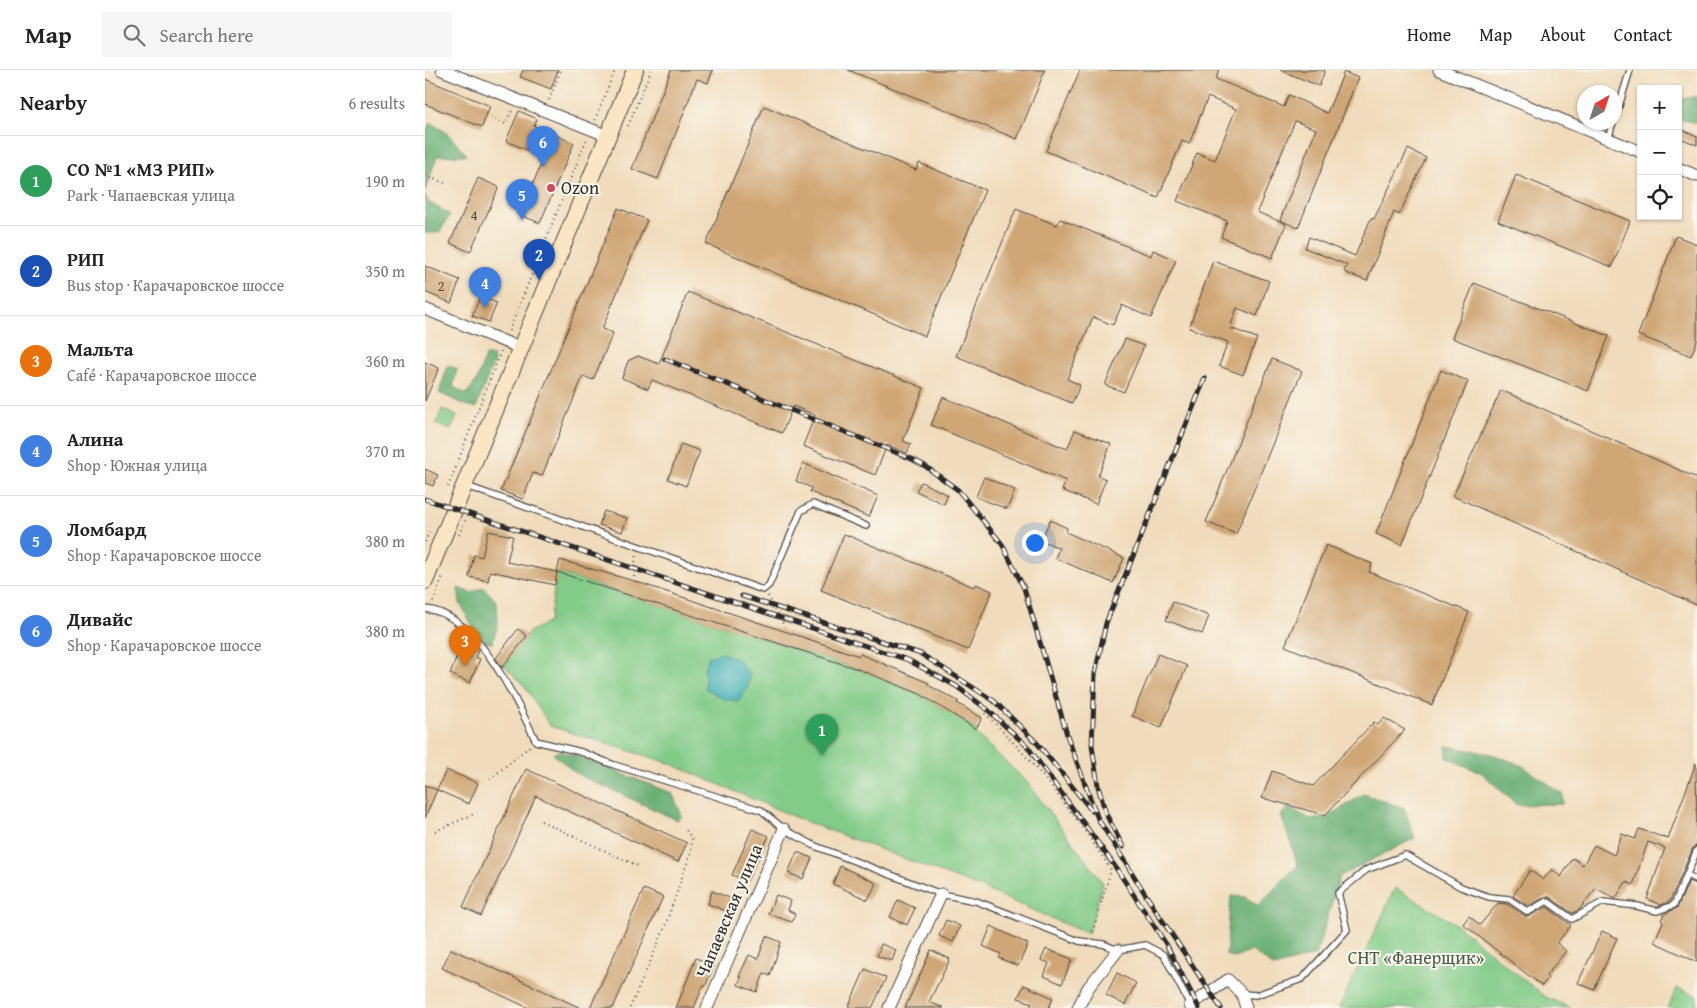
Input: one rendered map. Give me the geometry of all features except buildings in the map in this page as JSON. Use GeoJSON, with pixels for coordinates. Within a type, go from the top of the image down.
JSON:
{"type":"FeatureCollection","features":[{"type":"Feature","properties":{"kind":"street"},"geometry":{"type":"LineString","coordinates":[[442,70],[608,136]]}},
{"type":"Feature","properties":{"kind":"street"},"geometry":{"type":"LineString","coordinates":[[425,581],[456,486],[520,348],[635,70]]}},
{"type":"Feature","properties":{"kind":"street"},"geometry":{"type":"LineString","coordinates":[[1439,70],[1637,150]]}},
{"type":"Feature","properties":{"kind":"street"},"geometry":{"type":"LineString","coordinates":[[1682,170],[1697,176]]}},
{"type":"Feature","properties":{"kind":"street"},"geometry":{"type":"LineString","coordinates":[[425,309],[520,348]]}},
{"type":"Feature","properties":{"kind":"street","name":"Чапаевская улица"},"geometry":{"type":"LineString","coordinates":[[707,1008],[784,829]]}},
{"type":"Feature","properties":{"kind":"street"},"geometry":{"type":"LineString","coordinates":[[889,1008],[941,894]]}},
{"type":"Feature","properties":{"kind":"street"},"geometry":{"type":"LineString","coordinates":[[1078,1008],[1088,988],[1118,950]]}},
{"type":"Feature","properties":{"kind":"street"},"geometry":{"type":"LineString","coordinates":[[1191,1007],[1228,980],[1242,994],[1246,1008]]}},
{"type":"Feature","properties":{"kind":"lane"},"geometry":{"type":"LineString","coordinates":[[1622,96],[1630,70]]}},
{"type":"Feature","properties":{"kind":"lane"},"geometry":{"type":"LineString","coordinates":[[1608,139],[1611,130]]}},
{"type":"Feature","properties":{"kind":"lane"},"geometry":{"type":"LineString","coordinates":[[456,486],[763,590],[769,585],[801,510],[813,504],[866,526]]}},
{"type":"Feature","properties":{"kind":"lane"},"geometry":{"type":"LineString","coordinates":[[425,609],[452,618],[485,650],[514,695],[536,741],[581,752],[614,765],[761,810],[784,829],[815,846],[941,894],[976,901],[1079,940],[1118,950],[1145,945],[1164,955],[1191,1007]]}},
{"type":"Feature","properties":{"kind":"lane"},"geometry":{"type":"LineString","coordinates":[[1242,994],[1256,995],[1302,979],[1347,930],[1338,893],[1366,870],[1405,855],[1461,887],[1489,897],[1509,898],[1528,912],[1547,901],[1572,919],[1603,902],[1637,906],[1657,911],[1674,905],[1697,850]]}},
{"type":"Feature","properties":{"kind":"lane"},"geometry":{"type":"LineString","coordinates":[[1687,875],[1697,880]]}},
{"type":"Feature","properties":{"kind":"path"},"geometry":{"type":"LineString","coordinates":[[544,112],[561,70]]}},
{"type":"Feature","properties":{"kind":"path"},"geometry":{"type":"LineString","coordinates":[[456,486],[505,342],[615,70]]}},
{"type":"Feature","properties":{"kind":"path"},"geometry":{"type":"LineString","coordinates":[[487,115],[506,124],[517,100]]}},
{"type":"Feature","properties":{"kind":"path"},"geometry":{"type":"LineString","coordinates":[[425,176],[448,184]]}},
{"type":"Feature","properties":{"kind":"path"},"geometry":{"type":"LineString","coordinates":[[511,200],[517,195]]}},
{"type":"Feature","properties":{"kind":"path"},"geometry":{"type":"LineString","coordinates":[[425,542],[431,527]]}},
{"type":"Feature","properties":{"kind":"path"},"geometry":{"type":"LineString","coordinates":[[633,577],[637,546]]}},
{"type":"Feature","properties":{"kind":"path"},"geometry":{"type":"LineString","coordinates":[[763,590],[771,599],[785,627]]}},
{"type":"Feature","properties":{"kind":"path"},"geometry":{"type":"LineString","coordinates":[[985,713],[1023,751],[1089,837],[1111,870],[1089,942]]}},
{"type":"Feature","properties":{"kind":"path"},"geometry":{"type":"LineString","coordinates":[[490,779],[536,741]]}},
{"type":"Feature","properties":{"kind":"path"},"geometry":{"type":"LineString","coordinates":[[435,830],[474,814]]}},
{"type":"Feature","properties":{"kind":"path"},"geometry":{"type":"LineString","coordinates":[[541,820],[638,866]]}},
{"type":"Feature","properties":{"kind":"path"},"geometry":{"type":"LineString","coordinates":[[630,1008],[663,932],[691,852],[692,838],[686,830]]}},
{"type":"Feature","properties":{"kind":"green space"},"geometry":{"type":"Polygon","coordinates":[[[1697,96],[1697,123],[1682,120],[1682,99],[1697,96]]]}},
{"type":"Feature","properties":{"kind":"green space"},"geometry":{"type":"Polygon","coordinates":[[[430,123],[446,132],[467,155],[437,156],[425,191],[425,132],[430,123]]]}},
{"type":"Feature","properties":{"kind":"green space"},"geometry":{"type":"Polygon","coordinates":[[[425,194],[428,202],[450,215],[439,233],[425,233],[425,194]]]}},
{"type":"Feature","properties":{"kind":"green space"},"geometry":{"type":"Polygon","coordinates":[[[485,356],[493,356],[494,361],[476,408],[439,393],[448,365],[457,369],[453,387],[466,394],[477,380],[485,356]]]}},
{"type":"Feature","properties":{"kind":"green space"},"geometry":{"type":"Polygon","coordinates":[[[442,409],[457,416],[451,430],[436,424],[442,409]]]}},
{"type":"Feature","properties":{"kind":"green space"},"geometry":{"type":"Polygon","coordinates":[[[557,572],[858,669],[920,694],[976,729],[976,734],[1026,781],[1103,883],[1088,934],[979,887],[797,818],[669,763],[550,726],[526,688],[504,665],[529,632],[549,622],[557,572]]]}},
{"type":"Feature","properties":{"kind":"green space"},"geometry":{"type":"Polygon","coordinates":[[[483,587],[497,602],[498,625],[492,643],[482,642],[460,604],[458,588],[471,593],[483,587]]]}},
{"type":"Feature","properties":{"kind":"green space"},"geometry":{"type":"Polygon","coordinates":[[[1446,746],[1492,754],[1521,765],[1563,794],[1563,804],[1517,805],[1482,773],[1447,758],[1446,746]]]}},
{"type":"Feature","properties":{"kind":"green space"},"geometry":{"type":"Polygon","coordinates":[[[559,751],[672,793],[682,816],[677,820],[577,774],[553,754],[559,751]]]}},
{"type":"Feature","properties":{"kind":"green space"},"geometry":{"type":"Polygon","coordinates":[[[1364,794],[1404,808],[1415,838],[1340,876],[1316,955],[1274,967],[1252,951],[1235,958],[1226,955],[1231,896],[1245,897],[1258,905],[1298,865],[1281,815],[1288,807],[1312,820],[1328,817],[1364,794]]]}},
{"type":"Feature","properties":{"kind":"green space","name":"СНТ «Фанерщик»"},"geometry":{"type":"Polygon","coordinates":[[[1395,888],[1457,925],[1545,997],[1571,1008],[1339,1008],[1395,888]]]}},
{"type":"Feature","properties":{"kind":"green space"},"geometry":{"type":"Polygon","coordinates":[[[1677,988],[1697,996],[1697,1008],[1668,1008],[1677,988]]]}},
{"type":"Feature","properties":{"kind":"water"},"geometry":{"type":"Polygon","coordinates":[[[722,653],[739,660],[750,676],[748,687],[739,701],[724,699],[706,689],[704,670],[708,657],[722,653]]]}},
{"type":"Feature","properties":{"kind":"railway"},"geometry":{"type":"LineString","coordinates":[[665,359],[912,459],[958,490],[1002,544],[1024,588],[1068,738],[1098,819],[1156,911],[1221,1008]]}},
{"type":"Feature","properties":{"kind":"railway"},"geometry":{"type":"LineString","coordinates":[[1123,847],[1106,814],[1098,786],[1092,745],[1095,674],[1106,623],[1205,378]]}},
{"type":"Feature","properties":{"kind":"railway"},"geometry":{"type":"LineString","coordinates":[[425,499],[908,660],[956,686],[988,710],[1027,746],[1114,865],[1166,944],[1199,1008]]}},
{"type":"Feature","properties":{"kind":"railway"},"geometry":{"type":"LineString","coordinates":[[742,596],[921,654],[994,701],[1037,743],[1092,811]]}},
{"type":"Feature","properties":{"kind":"place","name":"Дивайс"},"geometry":{"type":"Point","coordinates":[543,167]}},
{"type":"Feature","properties":{"kind":"place","name":"Ozon"},"geometry":{"type":"Point","coordinates":[551,188]}},
{"type":"Feature","properties":{"kind":"place","name":"Ломбард"},"geometry":{"type":"Point","coordinates":[522,220]}},
{"type":"Feature","properties":{"kind":"place","name":"РИП"},"geometry":{"type":"Point","coordinates":[539,280]}},
{"type":"Feature","properties":{"kind":"place","name":"Алина"},"geometry":{"type":"Point","coordinates":[485,308]}},
{"type":"Feature","properties":{"kind":"place","name":"Мальта"},"geometry":{"type":"Point","coordinates":[465,666]}},
{"type":"Feature","properties":{"kind":"place","name":"СО №1 «МЗ РИП»"},"geometry":{"type":"Point","coordinates":[822,755]}}]}
